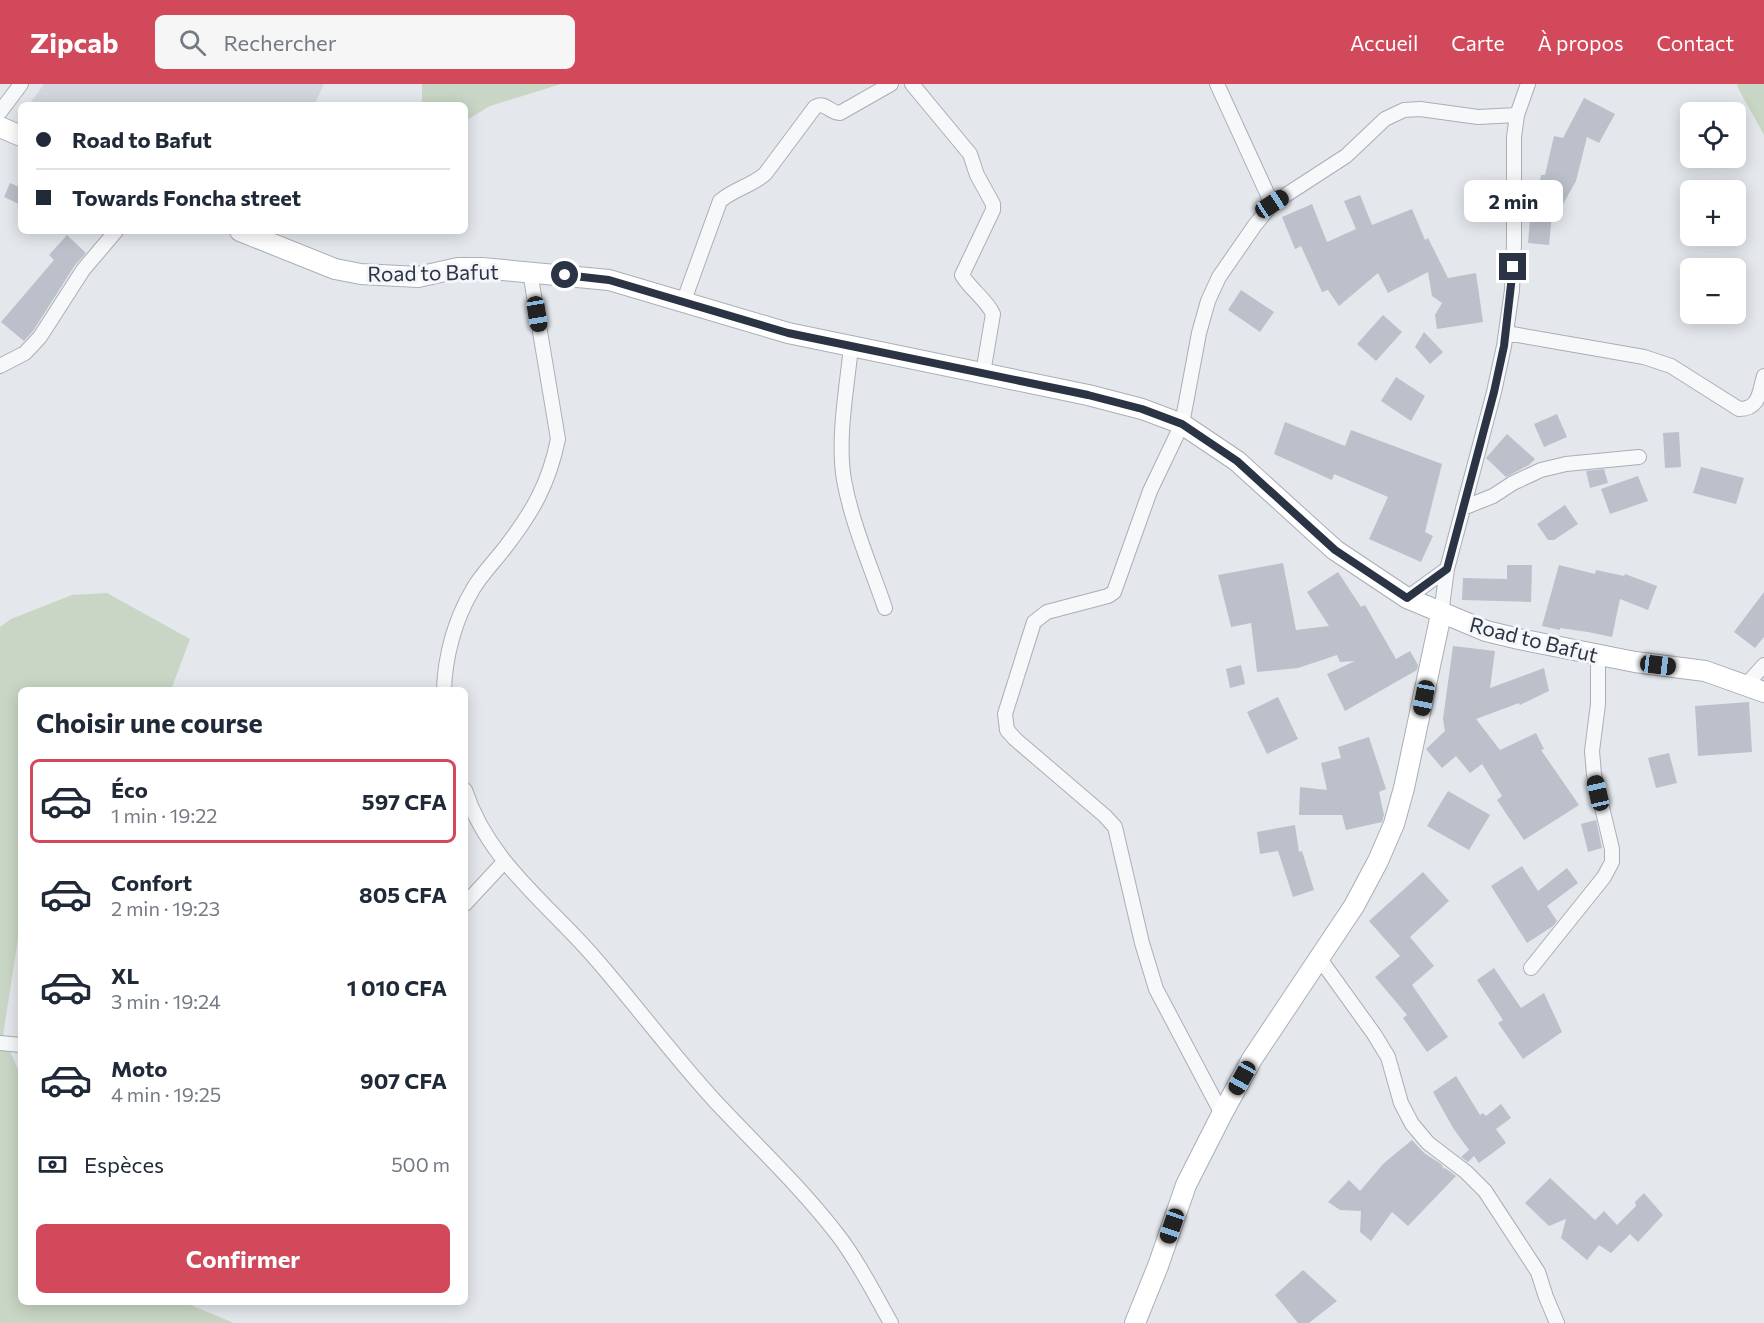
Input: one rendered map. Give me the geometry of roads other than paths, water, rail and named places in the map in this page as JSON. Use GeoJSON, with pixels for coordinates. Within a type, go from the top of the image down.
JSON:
{"type":"FeatureCollection","features":[{"type":"Feature","properties":{"kind":"street"},"geometry":{"type":"LineString","coordinates":[[0,112],[21,84]]}},
{"type":"Feature","properties":{"kind":"street"},"geometry":{"type":"LineString","coordinates":[[683,303],[720,201],[731,191],[755,182],[765,174],[815,107],[824,104],[834,113],[840,113],[891,84]]}},
{"type":"Feature","properties":{"kind":"street"},"geometry":{"type":"LineString","coordinates":[[912,84],[923,90],[970,154],[976,175],[993,204],[993,210],[962,274],[993,314],[983,373]]}},
{"type":"Feature","properties":{"kind":"street"},"geometry":{"type":"LineString","coordinates":[[1217,84],[1272,204]]}},
{"type":"Feature","properties":{"kind":"street"},"geometry":{"type":"LineString","coordinates":[[1135,1323],[1158,1266],[1186,1185],[1222,1114],[1252,1059],[1354,906],[1378,861],[1394,824],[1416,740],[1442,614],[1447,569],[1494,392],[1506,333],[1512,290],[1514,244],[1514,137],[1517,115],[1528,84]]}},
{"type":"Feature","properties":{"kind":"street"},"geometry":{"type":"LineString","coordinates":[[1222,1114],[1156,989],[1115,828],[1105,816],[1015,739],[1007,730],[1005,714],[1034,622],[1047,612],[1108,596],[1114,592],[1150,490],[1182,424],[1199,333],[1208,302],[1219,277],[1272,204],[1346,156],[1385,119],[1404,110],[1420,109],[1478,117],[1517,115]]}},
{"type":"Feature","properties":{"kind":"street"},"geometry":{"type":"LineString","coordinates":[[0,127],[18,135]]}},
{"type":"Feature","properties":{"kind":"street"},"geometry":{"type":"LineString","coordinates":[[0,366],[25,353],[40,337],[83,270],[113,234]]}},
{"type":"Feature","properties":{"kind":"street","name":"Road to Bafut"},"geometry":{"type":"LineString","coordinates":[[248,234],[335,269],[362,274],[409,277],[458,268],[609,280],[788,333],[1088,395],[1142,409],[1182,424],[1237,461],[1335,550],[1407,598],[1442,614],[1486,631],[1635,662],[1705,671],[1764,692]]}},
{"type":"Feature","properties":{"kind":"street"},"geometry":{"type":"LineString","coordinates":[[444,687],[445,664],[457,625],[472,590],[514,536],[540,496],[553,466],[558,439],[530,272]]}},
{"type":"Feature","properties":{"kind":"street"},"geometry":{"type":"LineString","coordinates":[[1506,333],[1644,357],[1671,366],[1739,409],[1749,409],[1756,403],[1764,376]]}},
{"type":"Feature","properties":{"kind":"street"},"geometry":{"type":"LineString","coordinates":[[851,346],[841,448],[844,480],[885,608]]}},
{"type":"Feature","properties":{"kind":"street"},"geometry":{"type":"LineString","coordinates":[[1463,508],[1493,496],[1541,470],[1566,464],[1639,458]]}},
{"type":"Feature","properties":{"kind":"street"},"geometry":{"type":"LineString","coordinates":[[1407,598],[1447,569]]}},
{"type":"Feature","properties":{"kind":"street"},"geometry":{"type":"LineString","coordinates":[[1531,968],[1604,877],[1612,862],[1612,849],[1594,774],[1592,751],[1598,704],[1598,655]]}},
{"type":"Feature","properties":{"kind":"street"},"geometry":{"type":"LineString","coordinates":[[1746,685],[1764,664]]}},
{"type":"Feature","properties":{"kind":"street"},"geometry":{"type":"LineString","coordinates":[[468,797],[484,832],[504,862],[593,956],[713,1098],[824,1218],[858,1264],[891,1323]]}},
{"type":"Feature","properties":{"kind":"street"},"geometry":{"type":"LineString","coordinates":[[468,900],[504,862]]}},
{"type":"Feature","properties":{"kind":"street"},"geometry":{"type":"LineString","coordinates":[[1320,959],[1374,1034],[1388,1058],[1401,1103],[1412,1124],[1428,1143],[1466,1172],[1485,1191],[1538,1272],[1557,1323]]}},
{"type":"Feature","properties":{"kind":"street"},"geometry":{"type":"LineString","coordinates":[[0,1043],[18,1045]]}}]}
